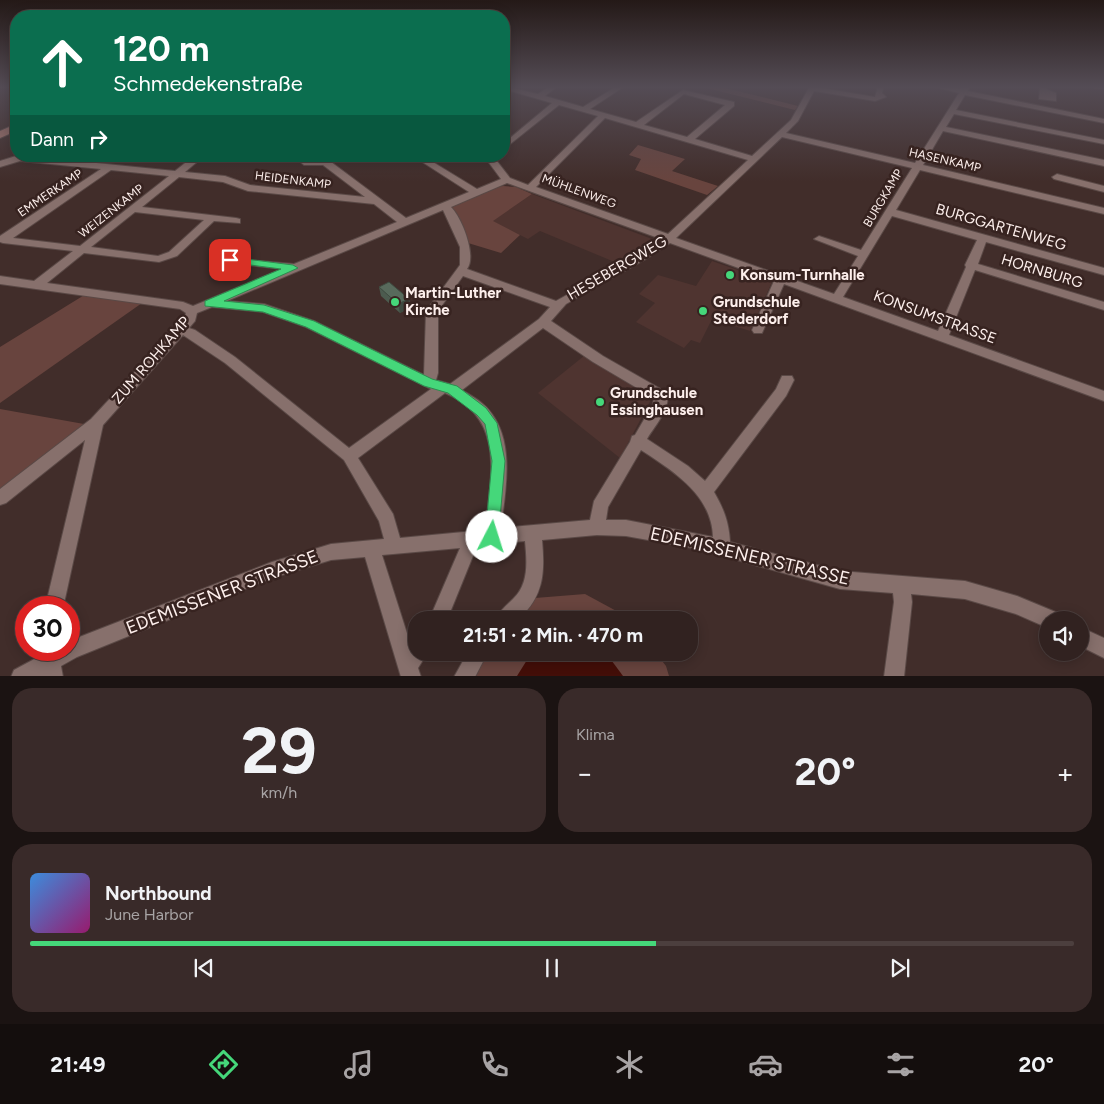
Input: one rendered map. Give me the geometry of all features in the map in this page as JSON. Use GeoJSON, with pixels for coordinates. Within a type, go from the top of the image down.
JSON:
{"type":"FeatureCollection","features":[{"type":"Feature","properties":{"kind":"street"},"geometry":{"type":"LineString","coordinates":[[510,142],[539,118]]}},
{"type":"Feature","properties":{"kind":"street"},"geometry":{"type":"LineString","coordinates":[[531,187],[601,118]]}},
{"type":"Feature","properties":{"kind":"street"},"geometry":{"type":"LineString","coordinates":[[613,118],[755,159]]}},
{"type":"Feature","properties":{"kind":"street"},"geometry":{"type":"LineString","coordinates":[[638,125],[648,118]]}},
{"type":"Feature","properties":{"kind":"street"},"geometry":{"type":"LineString","coordinates":[[689,140],[715,118]]}},
{"type":"Feature","properties":{"kind":"street","name":"HESEBERGWEG"},"geometry":{"type":"LineString","coordinates":[[349,456],[441,387],[543,322],[556,305],[642,257],[670,238],[797,118]]}},
{"type":"Feature","properties":{"kind":"street","name":"BURGKAMP"},"geometry":{"type":"LineString","coordinates":[[837,298],[948,118]]}},
{"type":"Feature","properties":{"kind":"street"},"geometry":{"type":"LineString","coordinates":[[984,118],[1104,142]]}},
{"type":"Feature","properties":{"kind":"street"},"geometry":{"type":"LineString","coordinates":[[1089,118],[1104,121]]}},
{"type":"Feature","properties":{"kind":"street"},"geometry":{"type":"LineString","coordinates":[[941,128],[1104,163]]}},
{"type":"Feature","properties":{"kind":"street","name":"HASENKAMP"},"geometry":{"type":"LineString","coordinates":[[781,134],[1104,211]]}},
{"type":"Feature","properties":{"kind":"street","name":"HEIDENKAMP"},"geometry":{"type":"LineString","coordinates":[[59,162],[225,179],[248,188],[376,201]]}},
{"type":"Feature","properties":{"kind":"street","name":"WEIZENKAMP"},"geometry":{"type":"LineString","coordinates":[[37,285],[193,162]]}},
{"type":"Feature","properties":{"kind":"street"},"geometry":{"type":"LineString","coordinates":[[304,162],[326,162],[404,222]]}},
{"type":"Feature","properties":{"kind":"street"},"geometry":{"type":"LineString","coordinates":[[427,162],[476,193]]}},
{"type":"Feature","properties":{"kind":"street"},"geometry":{"type":"LineString","coordinates":[[494,162],[507,180]]}},
{"type":"Feature","properties":{"kind":"street","name":"EMMERKAMP"},"geometry":{"type":"LineString","coordinates":[[2,239],[110,167]]}},
{"type":"Feature","properties":{"kind":"street"},"geometry":{"type":"LineString","coordinates":[[1058,177],[1104,189]]}},
{"type":"Feature","properties":{"kind":"street","name":"MÜHLENWEG"},"geometry":{"type":"LineString","coordinates":[[507,180],[670,238]]}},
{"type":"Feature","properties":{"kind":"street","name":"ZUM ROHKAMP"},"geometry":{"type":"LineString","coordinates":[[0,498],[96,423],[189,321],[192,311],[507,180]]}},
{"type":"Feature","properties":{"kind":"street"},"geometry":{"type":"LineString","coordinates":[[441,387],[432,373],[432,311],[461,271],[464,265],[465,247],[450,211],[445,206]]}},
{"type":"Feature","properties":{"kind":"street"},"geometry":{"type":"LineString","coordinates":[[133,209],[236,221]]}},
{"type":"Feature","properties":{"kind":"street","name":"BURGGARTENWEG"},"geometry":{"type":"LineString","coordinates":[[890,212],[1104,272]]}},
{"type":"Feature","properties":{"kind":"street"},"geometry":{"type":"LineString","coordinates":[[2,239],[159,259],[172,254],[212,218]]}},
{"type":"Feature","properties":{"kind":"street","name":"KONSUMSTRASSE"},"geometry":{"type":"LineString","coordinates":[[670,238],[1104,396]]}},
{"type":"Feature","properties":{"kind":"street"},"geometry":{"type":"LineString","coordinates":[[942,337],[970,265],[983,238]]}},
{"type":"Feature","properties":{"kind":"street"},"geometry":{"type":"LineString","coordinates":[[819,239],[863,254]]}},
{"type":"Feature","properties":{"kind":"street","name":"ZUM ROHKAMP"},"geometry":{"type":"LineString","coordinates":[[230,260],[293,268]]}},
{"type":"Feature","properties":{"kind":"street","name":"HORNBURG"},"geometry":{"type":"LineString","coordinates":[[970,265],[1104,306]]}},
{"type":"Feature","properties":{"kind":"street"},"geometry":{"type":"LineString","coordinates":[[461,271],[556,305]]}},
{"type":"Feature","properties":{"kind":"street"},"geometry":{"type":"LineString","coordinates":[[758,330],[781,278]]}},
{"type":"Feature","properties":{"kind":"street"},"geometry":{"type":"LineString","coordinates":[[451,286],[480,279]]}},
{"type":"Feature","properties":{"kind":"street"},"geometry":{"type":"LineString","coordinates":[[0,280],[183,306],[192,311]]}},
{"type":"Feature","properties":{"kind":"street"},"geometry":{"type":"LineString","coordinates":[[209,303],[264,308],[323,329],[441,387],[482,412],[491,423],[498,461],[492,537]]}},
{"type":"Feature","properties":{"kind":"street"},"geometry":{"type":"LineString","coordinates":[[543,322],[598,359],[661,396],[660,405],[600,506],[598,527]]}},
{"type":"Feature","properties":{"kind":"street"},"geometry":{"type":"LineString","coordinates":[[180,330],[191,333],[251,375],[349,456],[387,519],[394,546]]}},
{"type":"Feature","properties":{"kind":"street"},"geometry":{"type":"LineString","coordinates":[[706,491],[781,392],[787,380]]}},
{"type":"Feature","properties":{"kind":"street","name":"ZUM ROHKAMP"},"geometry":{"type":"LineString","coordinates":[[57,596],[96,423]]}},
{"type":"Feature","properties":{"kind":"street"},"geometry":{"type":"LineString","coordinates":[[638,440],[674,464],[706,491],[721,524],[722,546]]}},
{"type":"Feature","properties":{"kind":"street","name":"EDEMISSENER STRASSE"},"geometry":{"type":"LineString","coordinates":[[20,676],[272,570],[331,552],[598,527],[626,528],[722,546],[840,580],[965,590],[1017,606],[1039,615]]}},
{"type":"Feature","properties":{"kind":"street"},"geometry":{"type":"LineString","coordinates":[[513,611],[531,590],[534,577],[533,534]]}},
{"type":"Feature","properties":{"kind":"street"},"geometry":{"type":"LineString","coordinates":[[442,611],[468,549],[469,539]]}},
{"type":"Feature","properties":{"kind":"street"},"geometry":{"type":"LineString","coordinates":[[371,548],[413,664]]}},
{"type":"Feature","properties":{"kind":"street"},"geometry":{"type":"LineString","coordinates":[[894,676],[903,602],[900,584]]}},
{"type":"Feature","properties":{"kind":"street"},"geometry":{"type":"LineString","coordinates":[[464,676],[473,661]]}},
{"type":"Feature","properties":{"kind":"shaded area"},"geometry":{"type":"Polygon","coordinates":[[[638,145],[685,159],[672,171],[718,186],[707,195],[635,170],[641,159],[629,155],[638,145]]]}},
{"type":"Feature","properties":{"kind":"shaded area"},"geometry":{"type":"Polygon","coordinates":[[[495,187],[516,187],[532,194],[493,221],[520,235],[501,253],[468,243],[451,206],[495,187]]]}},
{"type":"Feature","properties":{"kind":"shaded area"},"geometry":{"type":"Polygon","coordinates":[[[532,194],[652,239],[652,241],[617,263],[540,231],[528,239],[492,221],[532,194]]]}},
{"type":"Feature","properties":{"kind":"shaded area","name":"Grundschule Stederdorf"},"geometry":{"type":"Polygon","coordinates":[[[712,261],[772,282],[750,331],[712,319],[700,343],[691,340],[684,348],[636,322],[655,303],[639,294],[658,275],[696,286],[712,261]]]}},
{"type":"Feature","properties":{"kind":"shaded area"},"geometry":{"type":"Polygon","coordinates":[[[86,294],[142,303],[0,403],[0,347],[86,294]]]}},
{"type":"Feature","properties":{"kind":"shaded area","name":"Grundschule Essinghausen"},"geometry":{"type":"Polygon","coordinates":[[[584,356],[653,396],[620,458],[538,393],[584,356]]]}},
{"type":"Feature","properties":{"kind":"shaded area"},"geometry":{"type":"Polygon","coordinates":[[[0,409],[84,424],[0,489],[0,409]]]}},
{"type":"Feature","properties":{"kind":"shaded area"},"geometry":{"type":"Polygon","coordinates":[[[585,594],[616,611],[524,611],[535,598],[585,594]]]}},
{"type":"Feature","properties":{"kind":"shaded area"},"geometry":{"type":"Polygon","coordinates":[[[484,661],[662,661],[669,676],[474,676],[484,661]]]}},
{"type":"Feature","properties":{"kind":"shaded area"},"geometry":{"type":"Polygon","coordinates":[[[526,661],[612,661],[623,676],[517,676],[526,661]]]}},
{"type":"Feature","properties":{"kind":"building"},"geometry":{"type":"Polygon","coordinates":[[[389,282],[409,299],[398,304],[379,287],[389,282]]]}},
{"type":"Feature","properties":{"kind":"place","name":"Konsum-Turnhalle"},"geometry":{"type":"Point","coordinates":[730,275]}},
{"type":"Feature","properties":{"kind":"place","name":"Martin-Luther Kirche"},"geometry":{"type":"Point","coordinates":[395,302]}},
{"type":"Feature","properties":{"kind":"place","name":"Grundschule Stederdorf"},"geometry":{"type":"Point","coordinates":[703,311]}},
{"type":"Feature","properties":{"kind":"place","name":"Grundschule Essinghausen"},"geometry":{"type":"Point","coordinates":[600,402]}},
{"type":"Feature","properties":{"kind":"route"},"geometry":{"type":"LineString","coordinates":[[230,260],[293,268],[209,303],[218,306],[264,308],[323,329],[411,375],[428,383],[452,390],[482,412],[491,423],[498,461],[492,537]]}}]}
